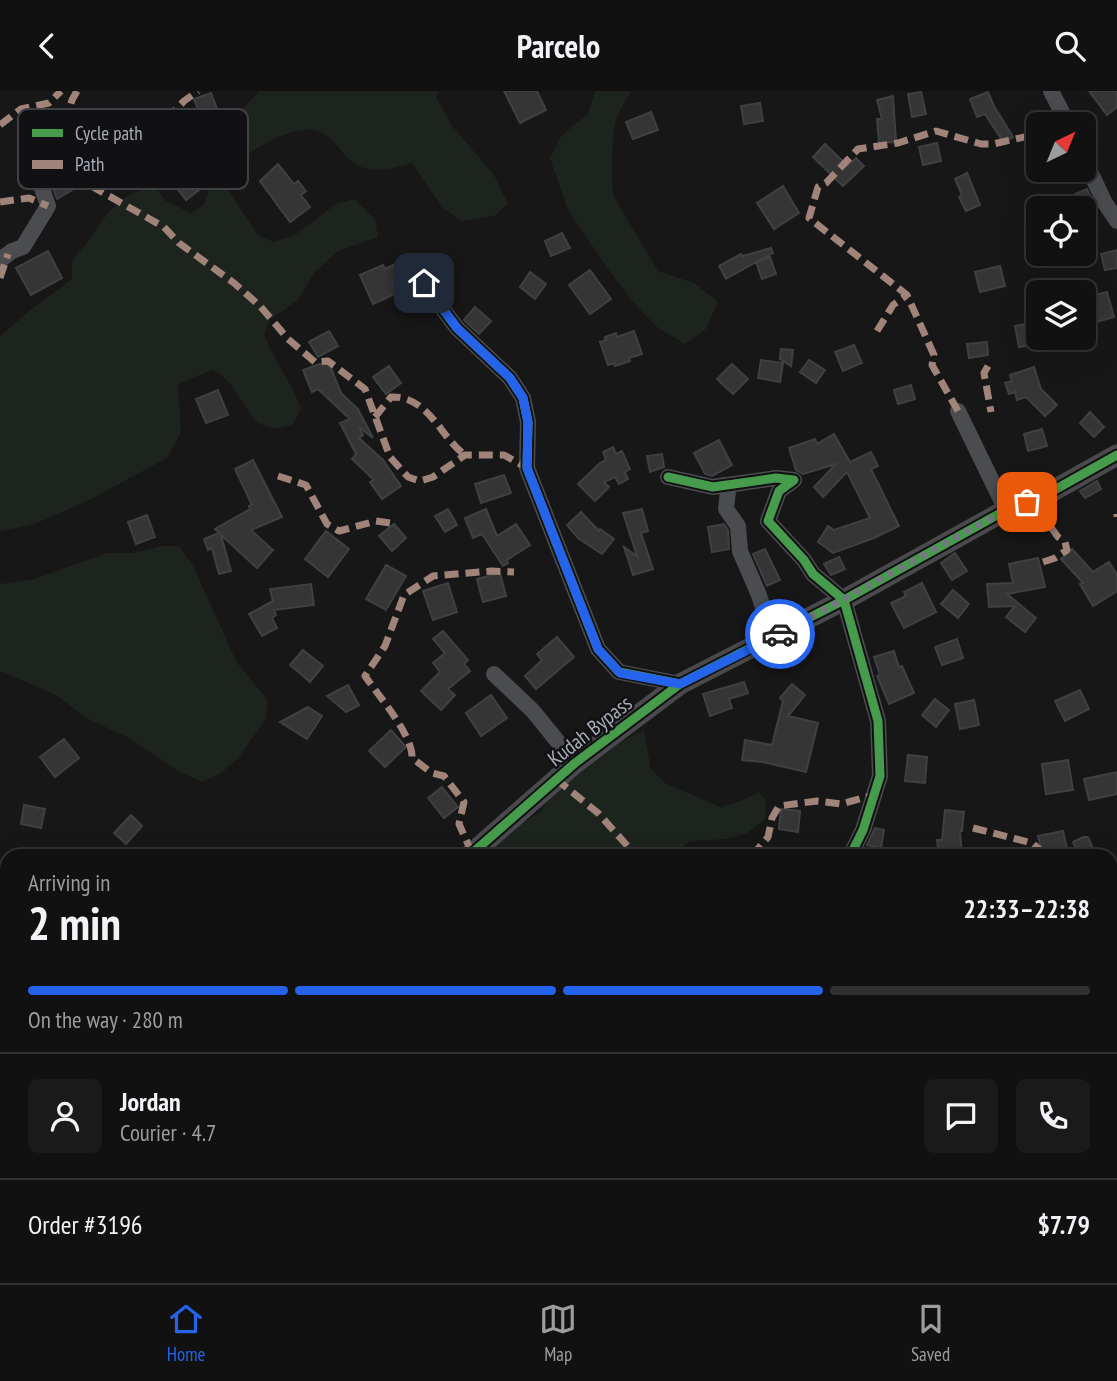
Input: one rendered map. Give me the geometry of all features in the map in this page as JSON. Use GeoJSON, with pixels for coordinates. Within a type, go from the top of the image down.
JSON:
{"type":"FeatureCollection","features":[{"type":"Feature","properties":{"kind":"street"},"geometry":{"type":"LineString","coordinates":[[1051,91],[1062,112]]}},
{"type":"Feature","properties":{"kind":"street"},"geometry":{"type":"LineString","coordinates":[[1095,182],[1117,221]]}},
{"type":"Feature","properties":{"kind":"street"},"geometry":{"type":"LineString","coordinates":[[0,260],[23,247],[48,206],[42,189]]}},
{"type":"Feature","properties":{"kind":"street"},"geometry":{"type":"LineString","coordinates":[[424,283],[457,328],[510,378],[523,398],[528,422],[527,468],[598,649],[620,673],[680,684]]}},
{"type":"Feature","properties":{"kind":"street"},"geometry":{"type":"LineString","coordinates":[[958,411],[1006,510]]}},
{"type":"Feature","properties":{"kind":"street","name":"Kudah Bypass"},"geometry":{"type":"LineString","coordinates":[[477,849],[575,763],[680,684],[844,600],[1006,510],[1049,493],[1117,455]]}},
{"type":"Feature","properties":{"kind":"street"},"geometry":{"type":"LineString","coordinates":[[667,477],[713,487],[776,478],[794,480],[779,491],[768,521],[804,559],[813,574],[844,600],[878,721],[880,776],[863,830],[854,849]]}},
{"type":"Feature","properties":{"kind":"street"},"geometry":{"type":"LineString","coordinates":[[724,485],[727,491],[726,509],[738,526],[740,551],[759,594],[772,638]]}},
{"type":"Feature","properties":{"kind":"street"},"geometry":{"type":"LineString","coordinates":[[494,674],[533,711],[575,763]]}},
{"type":"Feature","properties":{"kind":"shaded area"},"geometry":{"type":"Polygon","coordinates":[[[260,91],[438,91],[436,97],[453,127],[494,175],[508,204],[494,216],[461,221],[442,207],[412,163],[382,170],[358,166],[332,140],[316,131],[290,133],[248,154],[248,109],[243,109],[260,91]]]}},
{"type":"Feature","properties":{"kind":"shaded area"},"geometry":{"type":"Polygon","coordinates":[[[595,91],[632,91],[619,112],[615,125],[612,162],[614,197],[658,271],[694,283],[718,302],[706,329],[685,344],[657,327],[632,301],[568,210],[550,158],[562,135],[588,114],[595,91]]]}},
{"type":"Feature","properties":{"kind":"shaded area"},"geometry":{"type":"Polygon","coordinates":[[[157,189],[166,201],[191,213],[204,205],[209,190],[230,189],[258,235],[274,242],[296,234],[336,204],[354,199],[375,219],[378,237],[338,251],[314,273],[298,300],[271,319],[264,333],[301,409],[293,424],[277,428],[265,426],[255,420],[224,377],[212,370],[178,384],[181,432],[167,458],[93,498],[35,524],[0,531],[0,336],[72,279],[74,257],[123,199],[133,193],[157,189]]]}},
{"type":"Feature","properties":{"kind":"shaded area"},"geometry":{"type":"Polygon","coordinates":[[[161,546],[179,546],[193,566],[237,663],[268,700],[266,719],[238,758],[221,773],[202,782],[180,772],[129,738],[86,718],[56,695],[0,671],[0,584],[31,580],[107,553],[135,553],[161,546]]]}},
{"type":"Feature","properties":{"kind":"shaded area"},"geometry":{"type":"Polygon","coordinates":[[[644,730],[651,769],[665,783],[720,807],[759,792],[766,800],[765,819],[747,833],[727,839],[690,841],[680,849],[485,849],[540,813],[552,793],[624,740],[644,730]]]}},
{"type":"Feature","properties":{"kind":"building"},"geometry":{"type":"Polygon","coordinates":[[[504,91],[537,91],[546,110],[520,123],[504,91]]]}},
{"type":"Feature","properties":{"kind":"building"},"geometry":{"type":"Polygon","coordinates":[[[1089,91],[1117,91],[1117,107],[1107,115],[1089,91]]]}},
{"type":"Feature","properties":{"kind":"building"},"geometry":{"type":"Polygon","coordinates":[[[921,92],[926,114],[912,117],[908,94],[921,92]]]}},
{"type":"Feature","properties":{"kind":"building"},"geometry":{"type":"Polygon","coordinates":[[[988,92],[1013,137],[1004,143],[985,114],[977,117],[970,99],[988,92]]]}},
{"type":"Feature","properties":{"kind":"building"},"geometry":{"type":"Polygon","coordinates":[[[211,93],[217,109],[198,109],[194,99],[211,93]]]}},
{"type":"Feature","properties":{"kind":"building"},"geometry":{"type":"Polygon","coordinates":[[[893,96],[896,142],[879,143],[877,119],[882,119],[877,100],[893,96]]]}},
{"type":"Feature","properties":{"kind":"building"},"geometry":{"type":"Polygon","coordinates":[[[760,103],[763,121],[744,124],[741,106],[760,103]]]}},
{"type":"Feature","properties":{"kind":"building"},"geometry":{"type":"Polygon","coordinates":[[[651,112],[658,130],[633,139],[626,122],[651,112]]]}},
{"type":"Feature","properties":{"kind":"building"},"geometry":{"type":"Polygon","coordinates":[[[937,143],[941,161],[923,165],[919,147],[937,143]]]}},
{"type":"Feature","properties":{"kind":"building"},"geometry":{"type":"Polygon","coordinates":[[[825,144],[848,166],[856,158],[864,166],[843,186],[813,157],[825,144]]]}},
{"type":"Feature","properties":{"kind":"building"},"geometry":{"type":"Polygon","coordinates":[[[278,164],[294,184],[298,181],[306,191],[301,195],[310,207],[290,222],[260,181],[278,164]]]}},
{"type":"Feature","properties":{"kind":"building"},"geometry":{"type":"Polygon","coordinates":[[[967,173],[980,205],[966,211],[955,179],[967,173]]]}},
{"type":"Feature","properties":{"kind":"building"},"geometry":{"type":"Polygon","coordinates":[[[783,186],[799,213],[774,229],[757,203],[783,186]]]}},
{"type":"Feature","properties":{"kind":"building"},"geometry":{"type":"Polygon","coordinates":[[[54,189],[73,189],[57,199],[54,189]]]}},
{"type":"Feature","properties":{"kind":"building"},"geometry":{"type":"Polygon","coordinates":[[[178,189],[200,189],[186,200],[178,189]]]}},
{"type":"Feature","properties":{"kind":"building"},"geometry":{"type":"Polygon","coordinates":[[[1087,189],[1090,196],[1071,196],[1087,189]]]}},
{"type":"Feature","properties":{"kind":"building"},"geometry":{"type":"Polygon","coordinates":[[[562,233],[570,248],[551,256],[545,241],[562,233]]]}},
{"type":"Feature","properties":{"kind":"building"},"geometry":{"type":"Polygon","coordinates":[[[771,248],[773,253],[757,262],[770,257],[776,274],[762,279],[756,262],[726,279],[719,266],[741,254],[743,256],[771,248]]]}},
{"type":"Feature","properties":{"kind":"building"},"geometry":{"type":"Polygon","coordinates":[[[1117,250],[1117,268],[1105,270],[1101,254],[1117,250]]]}},
{"type":"Feature","properties":{"kind":"building"},"geometry":{"type":"Polygon","coordinates":[[[48,251],[62,278],[31,295],[16,268],[48,251]]]}},
{"type":"Feature","properties":{"kind":"building"},"geometry":{"type":"Polygon","coordinates":[[[383,265],[385,269],[393,265],[400,279],[392,283],[397,293],[373,304],[360,275],[383,265]]]}},
{"type":"Feature","properties":{"kind":"building"},"geometry":{"type":"Polygon","coordinates":[[[1000,266],[1005,286],[980,292],[975,272],[1000,266]]]}},
{"type":"Feature","properties":{"kind":"building"},"geometry":{"type":"Polygon","coordinates":[[[590,270],[611,299],[590,314],[569,285],[590,270]]]}},
{"type":"Feature","properties":{"kind":"building"},"geometry":{"type":"Polygon","coordinates":[[[530,272],[546,284],[535,299],[520,287],[530,272]]]}},
{"type":"Feature","properties":{"kind":"building"},"geometry":{"type":"Polygon","coordinates":[[[1107,292],[1114,317],[1096,322],[1096,295],[1107,292]]]}},
{"type":"Feature","properties":{"kind":"building"},"geometry":{"type":"Polygon","coordinates":[[[475,307],[491,321],[479,334],[464,320],[475,307]]]}},
{"type":"Feature","properties":{"kind":"building"},"geometry":{"type":"Polygon","coordinates":[[[1026,324],[1026,346],[1019,347],[1015,326],[1026,324]]]}},
{"type":"Feature","properties":{"kind":"building"},"geometry":{"type":"Polygon","coordinates":[[[329,331],[338,346],[318,357],[309,342],[329,331]]]}},
{"type":"Feature","properties":{"kind":"building"},"geometry":{"type":"Polygon","coordinates":[[[634,331],[642,354],[615,366],[614,363],[608,365],[600,342],[616,333],[617,337],[634,331]]]}},
{"type":"Feature","properties":{"kind":"building"},"geometry":{"type":"Polygon","coordinates":[[[987,342],[988,355],[969,358],[967,344],[987,342]]]}},
{"type":"Feature","properties":{"kind":"building"},"geometry":{"type":"Polygon","coordinates":[[[854,345],[862,363],[843,371],[835,352],[854,345]]]}},
{"type":"Feature","properties":{"kind":"building"},"geometry":{"type":"Polygon","coordinates":[[[781,349],[793,350],[791,366],[780,359],[781,349]]]}},
{"type":"Feature","properties":{"kind":"building"},"geometry":{"type":"Polygon","coordinates":[[[761,360],[783,363],[780,382],[758,378],[761,360]]]}},
{"type":"Feature","properties":{"kind":"building"},"geometry":{"type":"Polygon","coordinates":[[[809,360],[825,370],[816,383],[800,372],[809,360]]]}},
{"type":"Feature","properties":{"kind":"building"},"geometry":{"type":"Polygon","coordinates":[[[328,361],[341,393],[358,409],[373,438],[359,427],[363,435],[359,438],[383,460],[401,486],[382,499],[370,482],[374,480],[352,459],[356,454],[340,423],[350,419],[318,389],[312,392],[303,370],[328,361]]]}},
{"type":"Feature","properties":{"kind":"building"},"geometry":{"type":"Polygon","coordinates":[[[732,364],[748,379],[733,394],[717,379],[732,364]]]}},
{"type":"Feature","properties":{"kind":"building"},"geometry":{"type":"Polygon","coordinates":[[[389,366],[401,383],[386,394],[373,377],[389,366]]]}},
{"type":"Feature","properties":{"kind":"building"},"geometry":{"type":"Polygon","coordinates":[[[1034,367],[1041,389],[1057,405],[1045,416],[1026,397],[1017,400],[1015,392],[1009,394],[1005,383],[1012,381],[1010,375],[1034,367]]]}},
{"type":"Feature","properties":{"kind":"building"},"geometry":{"type":"Polygon","coordinates":[[[911,385],[915,399],[898,404],[894,390],[911,385]]]}},
{"type":"Feature","properties":{"kind":"building"},"geometry":{"type":"Polygon","coordinates":[[[218,390],[228,415],[206,423],[196,399],[218,390]]]}},
{"type":"Feature","properties":{"kind":"building"},"geometry":{"type":"Polygon","coordinates":[[[1090,412],[1104,427],[1094,437],[1080,423],[1090,412]]]}},
{"type":"Feature","properties":{"kind":"building"},"geometry":{"type":"Polygon","coordinates":[[[1042,429],[1047,446],[1028,451],[1024,434],[1042,429]]]}},
{"type":"Feature","properties":{"kind":"building"},"geometry":{"type":"Polygon","coordinates":[[[834,434],[850,462],[871,452],[878,466],[871,469],[899,526],[833,553],[818,542],[828,526],[834,530],[870,518],[847,472],[823,497],[814,487],[836,464],[803,474],[796,470],[789,448],[815,439],[817,444],[834,434]]]}},
{"type":"Feature","properties":{"kind":"building"},"geometry":{"type":"Polygon","coordinates":[[[719,440],[732,465],[712,476],[705,474],[694,453],[719,440]]]}},
{"type":"Feature","properties":{"kind":"building"},"geometry":{"type":"Polygon","coordinates":[[[613,447],[616,454],[622,451],[630,469],[625,472],[628,479],[619,484],[615,477],[604,482],[609,487],[595,501],[578,484],[606,460],[603,452],[613,447]]]}},
{"type":"Feature","properties":{"kind":"building"},"geometry":{"type":"Polygon","coordinates":[[[662,454],[664,467],[650,472],[647,456],[662,454]]]}},
{"type":"Feature","properties":{"kind":"building"},"geometry":{"type":"Polygon","coordinates":[[[253,460],[282,517],[251,530],[273,550],[257,568],[221,535],[231,571],[219,574],[212,548],[208,550],[204,539],[219,533],[215,529],[250,509],[249,506],[252,505],[235,469],[253,460]]]}},
{"type":"Feature","properties":{"kind":"building"},"geometry":{"type":"Polygon","coordinates":[[[504,475],[511,493],[481,503],[475,484],[504,475]]]}},
{"type":"Feature","properties":{"kind":"building"},"geometry":{"type":"Polygon","coordinates":[[[1097,481],[1101,489],[1085,498],[1080,491],[1097,481]]]}},
{"type":"Feature","properties":{"kind":"building"},"geometry":{"type":"Polygon","coordinates":[[[448,509],[457,525],[445,532],[435,516],[448,509]]]}},
{"type":"Feature","properties":{"kind":"building"},"geometry":{"type":"Polygon","coordinates":[[[486,509],[497,536],[516,524],[530,545],[507,560],[508,563],[503,566],[482,534],[473,538],[465,518],[486,509]]]}},
{"type":"Feature","properties":{"kind":"building"},"geometry":{"type":"Polygon","coordinates":[[[642,509],[648,531],[641,533],[653,569],[633,575],[624,547],[637,556],[623,513],[642,509]]]}},
{"type":"Feature","properties":{"kind":"building"},"geometry":{"type":"Polygon","coordinates":[[[581,512],[599,531],[600,529],[614,539],[602,554],[578,538],[567,525],[581,512]]]}},
{"type":"Feature","properties":{"kind":"building"},"geometry":{"type":"Polygon","coordinates":[[[147,515],[155,537],[136,544],[128,522],[147,515]]]}},
{"type":"Feature","properties":{"kind":"building"},"geometry":{"type":"Polygon","coordinates":[[[394,524],[406,538],[392,551],[379,536],[394,524]]]}},
{"type":"Feature","properties":{"kind":"building"},"geometry":{"type":"Polygon","coordinates":[[[724,524],[728,530],[729,549],[712,552],[708,527],[724,524]]]}},
{"type":"Feature","properties":{"kind":"building"},"geometry":{"type":"Polygon","coordinates":[[[326,531],[349,549],[328,577],[305,559],[326,531]]]}},
{"type":"Feature","properties":{"kind":"building"},"geometry":{"type":"Polygon","coordinates":[[[765,549],[780,580],[767,586],[753,554],[765,549]]]}},
{"type":"Feature","properties":{"kind":"building"},"geometry":{"type":"Polygon","coordinates":[[[1072,549],[1093,572],[1109,562],[1117,575],[1117,591],[1093,606],[1080,584],[1083,583],[1061,559],[1072,549]]]}},
{"type":"Feature","properties":{"kind":"building"},"geometry":{"type":"Polygon","coordinates":[[[955,553],[967,571],[952,580],[941,563],[955,553]]]}},
{"type":"Feature","properties":{"kind":"building"},"geometry":{"type":"Polygon","coordinates":[[[839,557],[845,569],[831,575],[824,564],[839,557]]]}},
{"type":"Feature","properties":{"kind":"building"},"geometry":{"type":"Polygon","coordinates":[[[1038,558],[1045,587],[1007,594],[1036,618],[1025,632],[1006,617],[1015,606],[989,607],[987,584],[1013,583],[1009,564],[1038,558]]]}},
{"type":"Feature","properties":{"kind":"building"},"geometry":{"type":"Polygon","coordinates":[[[386,565],[406,576],[386,610],[366,599],[386,565]]]}},
{"type":"Feature","properties":{"kind":"building"},"geometry":{"type":"Polygon","coordinates":[[[500,573],[506,596],[483,602],[477,579],[500,573]]]}},
{"type":"Feature","properties":{"kind":"building"},"geometry":{"type":"Polygon","coordinates":[[[448,583],[457,612],[433,620],[423,591],[448,583]]]}},
{"type":"Feature","properties":{"kind":"building"},"geometry":{"type":"Polygon","coordinates":[[[922,583],[936,612],[904,628],[891,603],[906,596],[904,592],[922,583]]]}},
{"type":"Feature","properties":{"kind":"building"},"geometry":{"type":"Polygon","coordinates":[[[311,584],[314,605],[274,610],[276,615],[272,618],[277,628],[262,636],[249,614],[273,601],[270,589],[311,584]]]}},
{"type":"Feature","properties":{"kind":"building"},"geometry":{"type":"Polygon","coordinates":[[[953,590],[969,604],[958,618],[941,604],[953,590]]]}},
{"type":"Feature","properties":{"kind":"building"},"geometry":{"type":"Polygon","coordinates":[[[443,631],[468,660],[464,664],[470,671],[448,689],[455,695],[441,710],[421,691],[440,672],[433,663],[445,653],[433,639],[443,631]]]}},
{"type":"Feature","properties":{"kind":"building"},"geometry":{"type":"Polygon","coordinates":[[[557,637],[574,657],[536,689],[525,676],[542,660],[537,654],[557,637]]]}},
{"type":"Feature","properties":{"kind":"building"},"geometry":{"type":"Polygon","coordinates":[[[957,639],[963,658],[942,665],[935,647],[957,639]]]}},
{"type":"Feature","properties":{"kind":"building"},"geometry":{"type":"Polygon","coordinates":[[[303,650],[323,666],[310,682],[290,665],[303,650]]]}},
{"type":"Feature","properties":{"kind":"building"},"geometry":{"type":"Polygon","coordinates":[[[894,651],[899,667],[902,666],[914,693],[889,704],[877,676],[880,675],[874,657],[894,651]]]}},
{"type":"Feature","properties":{"kind":"building"},"geometry":{"type":"Polygon","coordinates":[[[744,682],[748,693],[729,699],[732,708],[710,716],[703,694],[744,682]]]}},
{"type":"Feature","properties":{"kind":"building"},"geometry":{"type":"Polygon","coordinates":[[[792,684],[805,695],[788,716],[818,723],[806,772],[742,760],[745,740],[772,745],[783,701],[780,698],[792,684]]]}},
{"type":"Feature","properties":{"kind":"building"},"geometry":{"type":"Polygon","coordinates":[[[348,685],[359,705],[346,712],[327,696],[348,685]]]}},
{"type":"Feature","properties":{"kind":"building"},"geometry":{"type":"Polygon","coordinates":[[[1080,690],[1089,709],[1065,721],[1055,701],[1080,690]]]}},
{"type":"Feature","properties":{"kind":"building"},"geometry":{"type":"Polygon","coordinates":[[[491,695],[507,718],[481,736],[466,713],[491,695]]]}},
{"type":"Feature","properties":{"kind":"building"},"geometry":{"type":"Polygon","coordinates":[[[935,699],[949,710],[936,727],[922,715],[935,699]]]}},
{"type":"Feature","properties":{"kind":"building"},"geometry":{"type":"Polygon","coordinates":[[[974,700],[979,725],[960,729],[955,704],[974,700]]]}},
{"type":"Feature","properties":{"kind":"building"},"geometry":{"type":"Polygon","coordinates":[[[308,707],[322,716],[307,739],[280,722],[308,707]]]}},
{"type":"Feature","properties":{"kind":"building"},"geometry":{"type":"Polygon","coordinates":[[[391,730],[406,747],[385,767],[369,751],[391,730]]]}},
{"type":"Feature","properties":{"kind":"building"},"geometry":{"type":"Polygon","coordinates":[[[64,739],[79,758],[55,777],[40,757],[64,739]]]}},
{"type":"Feature","properties":{"kind":"building"},"geometry":{"type":"Polygon","coordinates":[[[908,755],[927,757],[925,783],[905,781],[908,755]]]}},
{"type":"Feature","properties":{"kind":"building"},"geometry":{"type":"Polygon","coordinates":[[[1068,760],[1073,790],[1046,794],[1042,764],[1068,760]]]}},
{"type":"Feature","properties":{"kind":"building"},"geometry":{"type":"Polygon","coordinates":[[[1117,772],[1117,794],[1089,800],[1084,779],[1117,772]]]}},
{"type":"Feature","properties":{"kind":"building"},"geometry":{"type":"Polygon","coordinates":[[[442,787],[458,807],[444,818],[428,798],[442,787]]]}},
{"type":"Feature","properties":{"kind":"building"},"geometry":{"type":"Polygon","coordinates":[[[24,805],[45,809],[41,828],[21,824],[24,805]]]}},
{"type":"Feature","properties":{"kind":"building"},"geometry":{"type":"Polygon","coordinates":[[[781,809],[800,811],[798,832],[779,829],[781,809]]]}},
{"type":"Feature","properties":{"kind":"building"},"geometry":{"type":"Polygon","coordinates":[[[945,810],[964,812],[960,831],[962,849],[938,849],[937,840],[942,840],[945,810]]]}},
{"type":"Feature","properties":{"kind":"building"},"geometry":{"type":"Polygon","coordinates":[[[131,815],[142,826],[126,844],[114,833],[131,815]]]}},
{"type":"Feature","properties":{"kind":"building"},"geometry":{"type":"Polygon","coordinates":[[[875,828],[884,830],[881,848],[867,845],[875,828]]]}},
{"type":"Feature","properties":{"kind":"building"},"geometry":{"type":"Polygon","coordinates":[[[1063,831],[1067,849],[1041,849],[1038,836],[1063,831]]]}},
{"type":"Feature","properties":{"kind":"building"},"geometry":{"type":"Polygon","coordinates":[[[1088,837],[1093,849],[1076,849],[1073,842],[1088,837]]]}},
{"type":"Feature","properties":{"kind":"marked path"},"geometry":{"type":"LineString","coordinates":[[21,109],[49,103],[61,91]]}},
{"type":"Feature","properties":{"kind":"marked path"},"geometry":{"type":"LineString","coordinates":[[70,109],[77,91]]}},
{"type":"Feature","properties":{"kind":"marked path"},"geometry":{"type":"LineString","coordinates":[[176,109],[198,91]]}},
{"type":"Feature","properties":{"kind":"marked path"},"geometry":{"type":"LineString","coordinates":[[0,125],[18,111]]}},
{"type":"Feature","properties":{"kind":"marked path"},"geometry":{"type":"LineString","coordinates":[[958,411],[932,365],[934,355],[907,295],[809,218],[818,187],[826,183],[858,149],[898,143],[936,131],[981,144],[1026,137]]}},
{"type":"Feature","properties":{"kind":"marked path"},"geometry":{"type":"LineString","coordinates":[[97,189],[164,227],[179,243],[234,283],[260,306],[288,339],[315,362],[328,361],[365,389],[390,457],[408,477],[420,481],[433,477],[465,455],[504,455],[527,468]]}},
{"type":"Feature","properties":{"kind":"marked path"},"geometry":{"type":"LineString","coordinates":[[0,202],[29,198],[48,206]]}},
{"type":"Feature","properties":{"kind":"marked path"},"geometry":{"type":"LineString","coordinates":[[0,278],[8,254]]}},
{"type":"Feature","properties":{"kind":"marked path"},"geometry":{"type":"LineString","coordinates":[[877,331],[893,305],[907,295]]}},
{"type":"Feature","properties":{"kind":"marked path"},"geometry":{"type":"LineString","coordinates":[[988,366],[984,373],[991,412]]}},
{"type":"Feature","properties":{"kind":"marked path"},"geometry":{"type":"LineString","coordinates":[[375,417],[391,397],[404,398],[425,410],[465,455]]}},
{"type":"Feature","properties":{"kind":"marked path"},"geometry":{"type":"LineString","coordinates":[[278,476],[306,485],[327,524],[339,531],[376,521],[390,523]]}},
{"type":"Feature","properties":{"kind":"marked path"},"geometry":{"type":"LineString","coordinates":[[1043,562],[1067,550],[1065,542],[1045,519],[1049,493]]}},
{"type":"Feature","properties":{"kind":"marked path"},"geometry":{"type":"LineString","coordinates":[[470,849],[459,824],[464,802],[444,776],[432,773],[412,758],[401,727],[365,676],[385,646],[404,595],[433,576],[491,571],[514,572]]}},
{"type":"Feature","properties":{"kind":"marked path"},"geometry":{"type":"LineString","coordinates":[[556,779],[598,813],[630,849]]}},
{"type":"Feature","properties":{"kind":"marked path"},"geometry":{"type":"LineString","coordinates":[[758,849],[768,837],[772,818],[779,806],[817,801],[841,804],[874,795]]}},
{"type":"Feature","properties":{"kind":"marked path"},"geometry":{"type":"LineString","coordinates":[[973,828],[1032,843],[1039,849]]}},
{"type":"Feature","properties":{"kind":"cycle path"},"geometry":{"type":"LineString","coordinates":[[424,284],[457,328],[510,378],[523,398],[528,422],[527,468],[598,649],[619,672],[680,684]]}},
{"type":"Feature","properties":{"kind":"cycle path"},"geometry":{"type":"LineString","coordinates":[[477,849],[575,763],[680,684],[844,600],[1006,510],[1049,493],[1117,455]]}},
{"type":"Feature","properties":{"kind":"cycle path"},"geometry":{"type":"LineString","coordinates":[[668,477],[713,487],[776,478],[794,480],[779,491],[768,521],[804,560],[813,574],[844,600],[878,721],[880,776],[863,830],[854,849]]}},
{"type":"Feature","properties":{"kind":"way so far"},"geometry":{"type":"LineString","coordinates":[[780,634],[1006,510],[1027,502]]}},
{"type":"Feature","properties":{"kind":"route"},"geometry":{"type":"LineString","coordinates":[[424,283],[457,328],[510,378],[523,398],[528,422],[527,468],[598,649],[620,673],[680,684],[780,634]]}}]}
